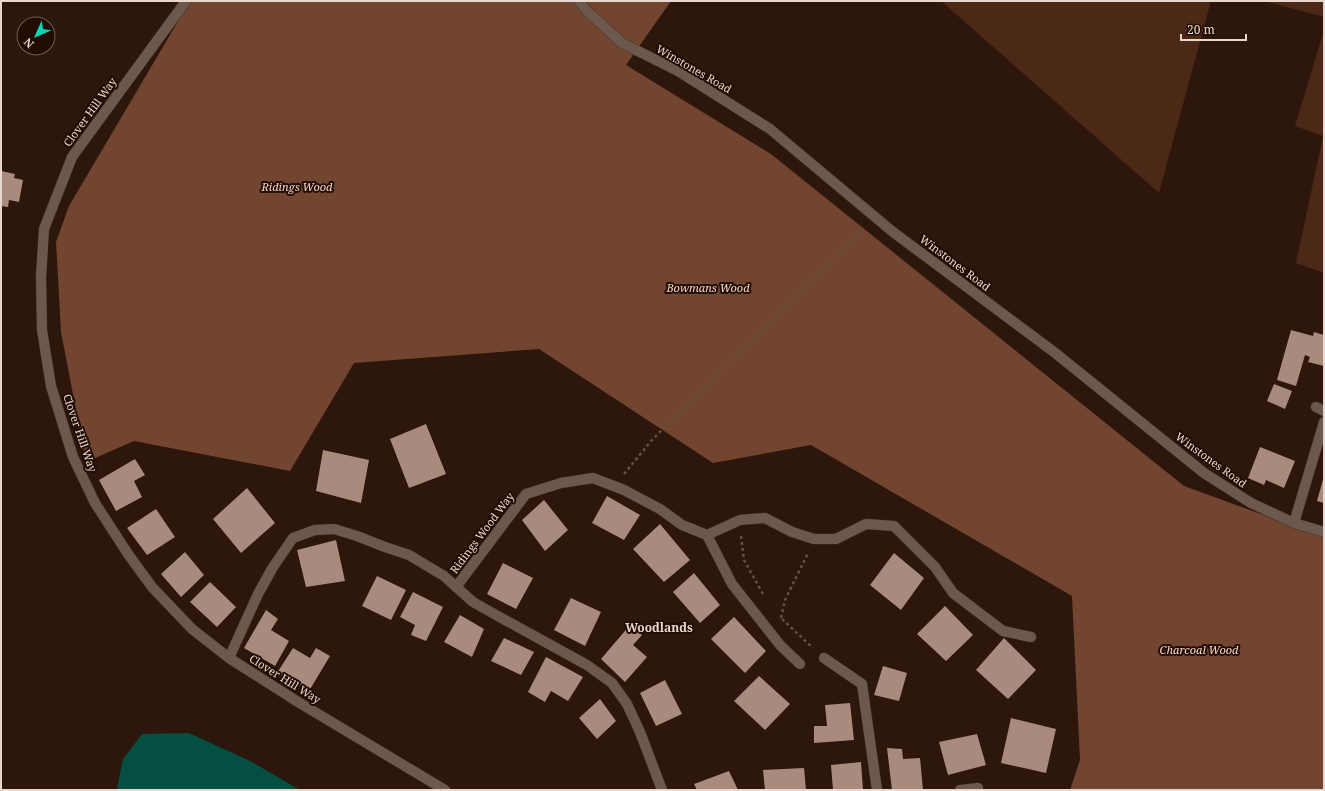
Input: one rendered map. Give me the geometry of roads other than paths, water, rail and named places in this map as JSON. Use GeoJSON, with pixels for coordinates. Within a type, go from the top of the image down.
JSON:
{"type":"FeatureCollection","features":[{"type":"Feature","properties":{"kind":"street","name":"Clover Hill Way"},"geometry":{"type":"LineString","coordinates":[[186,1],[72,157],[44,229],[40,276],[42,330],[51,386],[73,457],[95,503],[128,554],[152,587],[192,629],[229,658],[298,702],[445,790]]}},
{"type":"Feature","properties":{"kind":"street","name":"Winstones Road"},"geometry":{"type":"LineString","coordinates":[[579,1],[586,10],[622,43],[678,71],[770,129],[893,232],[1054,352],[1204,473],[1251,503],[1294,523],[1324,532]]}},
{"type":"Feature","properties":{"kind":"street"},"geometry":{"type":"LineString","coordinates":[[1294,523],[1324,422]]}},
{"type":"Feature","properties":{"kind":"street","name":"Ridings Wood Way"},"geometry":{"type":"LineString","coordinates":[[456,587],[526,494],[561,483],[593,478],[614,486],[660,509],[682,525],[707,535]]}},
{"type":"Feature","properties":{"kind":"street"},"geometry":{"type":"LineString","coordinates":[[800,664],[780,644],[732,584],[707,535],[740,520],[764,518],[792,532],[814,539],[836,539],[866,524],[894,526],[935,567],[953,593],[1003,631],[1032,637]]}},
{"type":"Feature","properties":{"kind":"street","name":"Ridings Wood Way"},"geometry":{"type":"LineString","coordinates":[[229,658],[258,594],[273,567],[293,538],[315,530],[334,529],[409,555],[444,576],[473,602],[587,665],[612,683],[627,704],[640,732],[662,790]]}},
{"type":"Feature","properties":{"kind":"street"},"geometry":{"type":"LineString","coordinates":[[824,658],[862,684],[877,790]]}},
{"type":"Feature","properties":{"kind":"street"},"geometry":{"type":"LineString","coordinates":[[960,790],[978,788]]}},
{"type":"Feature","properties":{"kind":"water"},"geometry":{"type":"Polygon","coordinates":[[[189,733],[250,761],[300,790],[118,790],[117,788],[123,759],[142,734],[189,733]]]}},
{"type":"Feature","properties":{"kind":"district","name":"Woodlands"},"geometry":{"type":"Point","coordinates":[659,628]}},
{"type":"Feature","properties":{"kind":"park label","name":"Ridings Wood"},"geometry":{"type":"Point","coordinates":[297,187]}},
{"type":"Feature","properties":{"kind":"park label","name":"Bowmans Wood"},"geometry":{"type":"Point","coordinates":[708,288]}},
{"type":"Feature","properties":{"kind":"park label","name":"Charcoal Wood"},"geometry":{"type":"Point","coordinates":[1199,650]}}]}
